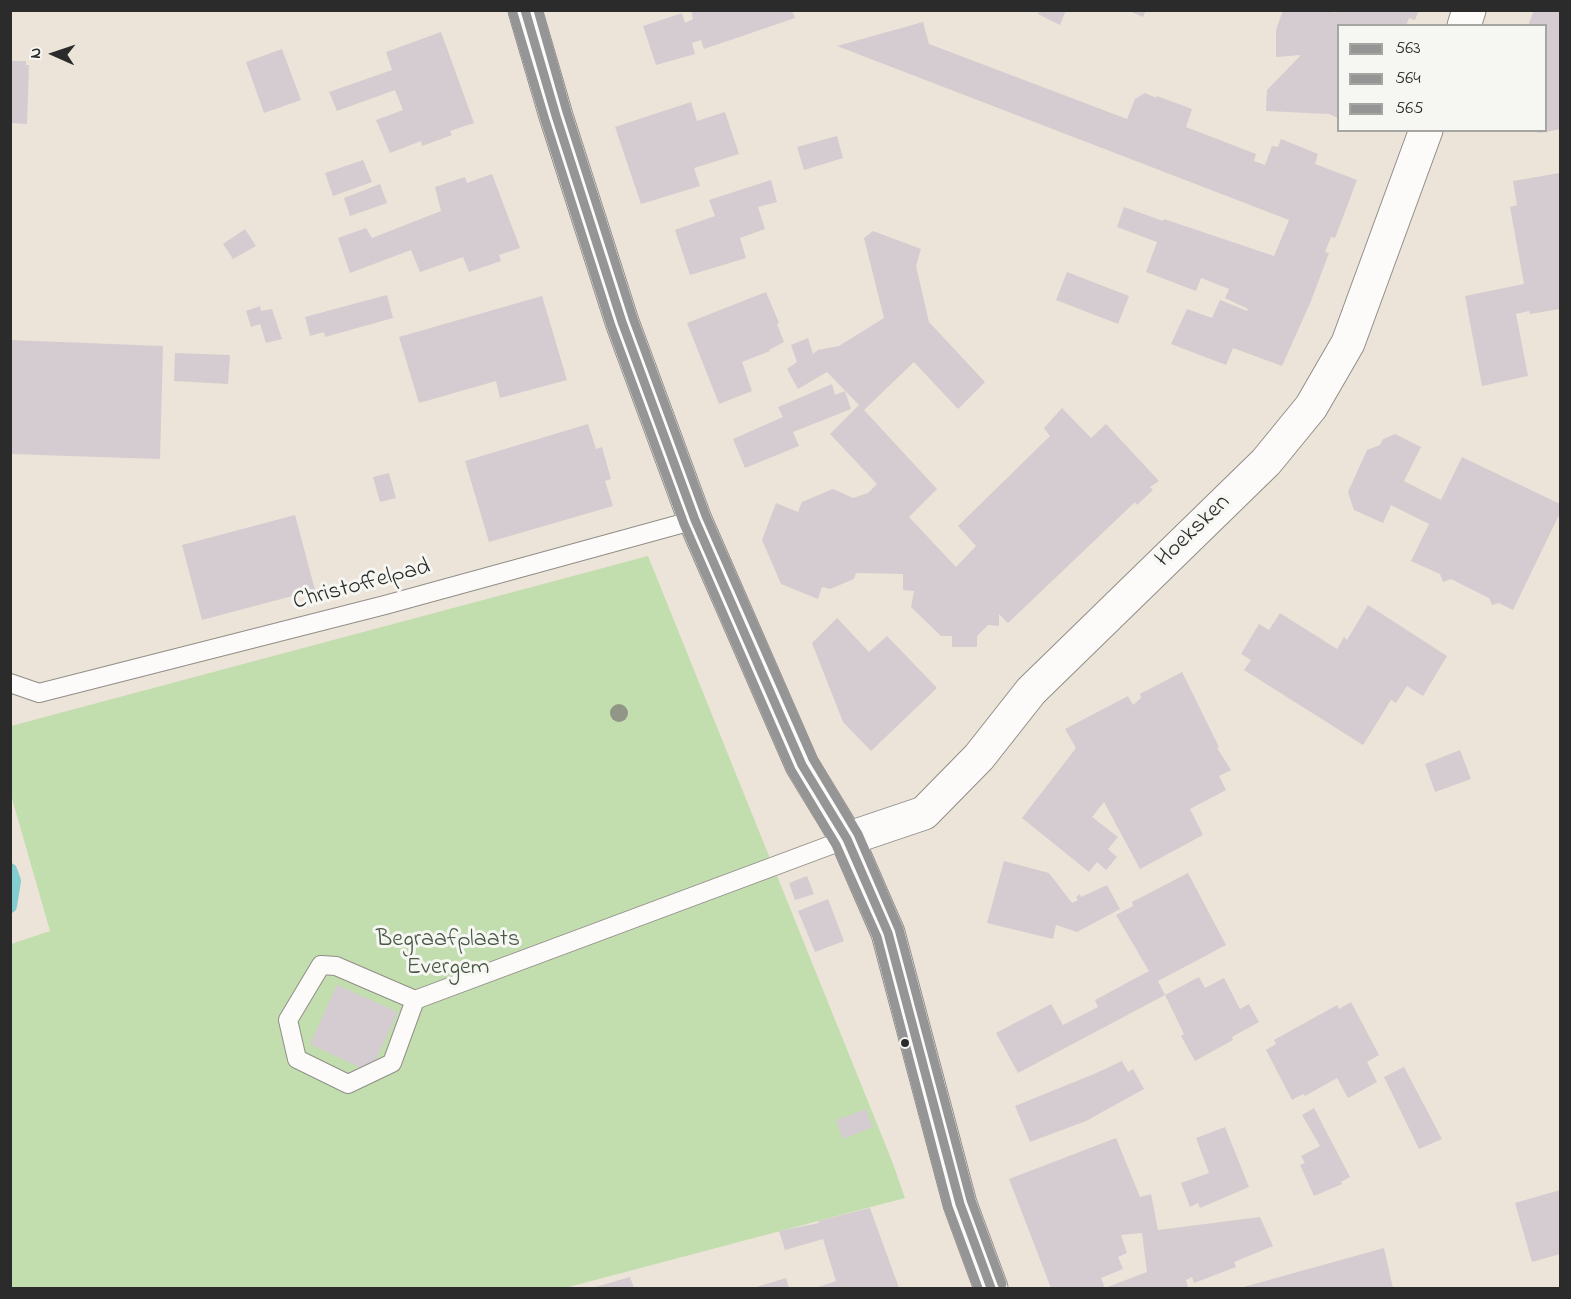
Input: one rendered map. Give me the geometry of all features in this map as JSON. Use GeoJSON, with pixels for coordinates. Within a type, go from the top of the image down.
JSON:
{"type":"FeatureCollection","features":[{"type":"Feature","properties":{"kind":"street"},"geometry":{"type":"LineString","coordinates":[[525,10],[556,116],[622,321],[694,520],[802,765],[847,839],[888,933],[960,1204],[991,1288]]}},
{"type":"Feature","properties":{"kind":"street","name":"Hoeksken"},"geometry":{"type":"LineString","coordinates":[[847,839],[924,813],[979,757],[1031,691],[1266,462],[1311,407],[1348,343],[1425,132]]}},
{"type":"Feature","properties":{"kind":"lane","name":"Christoffelpad"},"geometry":{"type":"LineString","coordinates":[[10,683],[39,693],[386,605],[694,520]]}},
{"type":"Feature","properties":{"kind":"lane"},"geometry":{"type":"LineString","coordinates":[[415,1000],[392,1062],[383,1067],[348,1084],[297,1059],[288,1020],[321,965],[336,966],[415,1000],[847,839]]}},
{"type":"Feature","properties":{"kind":"green space","name":"Begraafplaats Evergem"},"geometry":{"type":"Polygon","coordinates":[[[648,556],[905,1198],[565,1288],[11,1288],[11,944],[50,931],[11,795],[11,726],[648,556]]]}},
{"type":"Feature","properties":{"kind":"building"},"geometry":{"type":"Polygon","coordinates":[[[691,10],[792,10],[795,18],[704,49],[701,40],[692,43],[695,54],[656,65],[643,26],[682,13],[685,23],[693,19],[691,10]]]}},
{"type":"Feature","properties":{"kind":"building"},"geometry":{"type":"Polygon","coordinates":[[[1040,10],[1066,10],[1060,25],[1038,14],[1040,10]]]}},
{"type":"Feature","properties":{"kind":"building"},"geometry":{"type":"Polygon","coordinates":[[[1127,10],[1146,10],[1143,17],[1127,10]]]}},
{"type":"Feature","properties":{"kind":"building"},"geometry":{"type":"Polygon","coordinates":[[[1283,10],[1328,10],[1335,13],[1336,10],[1419,10],[1415,20],[1409,18],[1407,24],[1337,24],[1337,118],[1329,114],[1266,111],[1267,90],[1301,55],[1276,57],[1276,30],[1283,10]]]}},
{"type":"Feature","properties":{"kind":"building"},"geometry":{"type":"Polygon","coordinates":[[[1534,10],[1560,10],[1560,129],[1547,132],[1547,24],[1529,24],[1534,10]]]}},
{"type":"Feature","properties":{"kind":"building"},"geometry":{"type":"Polygon","coordinates":[[[923,22],[929,44],[1127,119],[1135,99],[1145,93],[1156,98],[1157,96],[1192,109],[1186,127],[1256,154],[1254,161],[1265,165],[1272,146],[1278,147],[1281,139],[1318,154],[1315,164],[1357,180],[1335,238],[1331,237],[1325,252],[1329,253],[1311,301],[1282,366],[1233,348],[1226,365],[1171,344],[1187,309],[1212,318],[1220,300],[1247,311],[1248,309],[1225,298],[1229,289],[1201,278],[1196,291],[1146,272],[1157,242],[1117,227],[1124,207],[1274,256],[1289,220],[837,46],[923,22]]]}},
{"type":"Feature","properties":{"kind":"building"},"geometry":{"type":"Polygon","coordinates":[[[441,32],[474,123],[450,131],[452,135],[422,146],[421,141],[390,153],[376,120],[403,110],[395,90],[337,111],[329,92],[392,70],[386,52],[441,32]]]}},
{"type":"Feature","properties":{"kind":"building"},"geometry":{"type":"Polygon","coordinates":[[[282,49],[301,100],[264,113],[246,62],[282,49]]]}},
{"type":"Feature","properties":{"kind":"building"},"geometry":{"type":"Polygon","coordinates":[[[10,61],[26,61],[26,65],[29,65],[27,124],[10,123],[10,61]]]}},
{"type":"Feature","properties":{"kind":"building"},"geometry":{"type":"Polygon","coordinates":[[[691,102],[697,121],[725,112],[739,154],[694,168],[700,186],[641,204],[615,127],[691,102]]]}},
{"type":"Feature","properties":{"kind":"building"},"geometry":{"type":"Polygon","coordinates":[[[837,136],[843,158],[804,170],[797,147],[837,136]]]}},
{"type":"Feature","properties":{"kind":"building"},"geometry":{"type":"Polygon","coordinates":[[[363,160],[372,182],[333,196],[325,173],[363,160]]]}},
{"type":"Feature","properties":{"kind":"building"},"geometry":{"type":"Polygon","coordinates":[[[1560,173],[1560,309],[1516,314],[1528,376],[1482,386],[1465,296],[1524,284],[1510,207],[1517,205],[1513,181],[1560,173]]]}},
{"type":"Feature","properties":{"kind":"building"},"geometry":{"type":"Polygon","coordinates":[[[492,174],[520,248],[499,255],[501,261],[469,272],[463,257],[420,272],[411,250],[350,273],[338,238],[366,228],[372,238],[441,211],[435,187],[465,177],[467,183],[492,174]]]}},
{"type":"Feature","properties":{"kind":"building"},"geometry":{"type":"Polygon","coordinates":[[[771,180],[777,202],[758,207],[765,229],[740,238],[746,258],[690,275],[675,230],[715,216],[709,200],[771,180]]]}},
{"type":"Feature","properties":{"kind":"building"},"geometry":{"type":"Polygon","coordinates":[[[380,184],[387,203],[350,216],[344,198],[380,184]]]}},
{"type":"Feature","properties":{"kind":"building"},"geometry":{"type":"Polygon","coordinates":[[[245,229],[256,246],[233,259],[223,244],[245,229]]]}},
{"type":"Feature","properties":{"kind":"building"},"geometry":{"type":"Polygon","coordinates":[[[873,231],[921,249],[916,266],[929,322],[985,382],[958,409],[914,362],[864,410],[937,489],[909,517],[956,567],[976,546],[958,526],[1050,436],[1044,428],[1062,408],[1091,438],[1106,424],[1159,481],[1150,487],[1153,490],[1137,505],[1135,502],[1008,623],[999,614],[999,626],[988,625],[977,636],[977,647],[952,647],[952,636],[941,636],[911,607],[914,591],[903,590],[903,574],[856,573],[854,579],[830,589],[822,587],[818,599],[781,584],[762,540],[776,503],[798,512],[802,502],[833,489],[853,498],[868,493],[877,484],[830,434],[859,405],[827,372],[798,389],[787,369],[797,362],[791,345],[808,338],[813,354],[818,350],[839,346],[884,318],[864,238],[873,231]]]}},
{"type":"Feature","properties":{"kind":"building"},"geometry":{"type":"Polygon","coordinates":[[[1067,272],[1129,296],[1118,324],[1056,300],[1067,272]]]}},
{"type":"Feature","properties":{"kind":"building"},"geometry":{"type":"Polygon","coordinates":[[[766,292],[784,342],[770,351],[742,362],[752,391],[719,404],[687,323],[766,292]]]}},
{"type":"Feature","properties":{"kind":"building"},"geometry":{"type":"Polygon","coordinates":[[[387,295],[393,318],[325,337],[324,332],[310,336],[305,317],[387,295]]]}},
{"type":"Feature","properties":{"kind":"building"},"geometry":{"type":"Polygon","coordinates":[[[542,296],[567,380],[500,398],[496,381],[419,403],[399,337],[542,296]]]}},
{"type":"Feature","properties":{"kind":"building"},"geometry":{"type":"Polygon","coordinates":[[[260,306],[261,311],[272,309],[282,339],[266,343],[260,324],[251,327],[246,311],[260,306]]]}},
{"type":"Feature","properties":{"kind":"building"},"geometry":{"type":"Polygon","coordinates":[[[10,340],[163,346],[160,459],[10,454],[10,340]]]}},
{"type":"Feature","properties":{"kind":"building"},"geometry":{"type":"Polygon","coordinates":[[[175,353],[230,355],[228,384],[174,381],[175,353]]]}},
{"type":"Feature","properties":{"kind":"building"},"geometry":{"type":"Polygon","coordinates":[[[832,384],[835,395],[845,391],[851,409],[793,432],[799,446],[745,468],[733,439],[783,417],[778,407],[832,384]]]}},
{"type":"Feature","properties":{"kind":"building"},"geometry":{"type":"Polygon","coordinates":[[[588,424],[596,449],[602,447],[611,479],[605,481],[613,506],[489,542],[465,461],[588,424]]]}},
{"type":"Feature","properties":{"kind":"building"},"geometry":{"type":"Polygon","coordinates":[[[1395,434],[1421,447],[1404,481],[1441,500],[1462,457],[1560,504],[1560,513],[1513,610],[1499,603],[1492,605],[1489,598],[1451,579],[1443,582],[1440,574],[1411,561],[1429,524],[1391,505],[1383,523],[1354,510],[1348,492],[1367,450],[1380,445],[1383,439],[1395,434]]]}},
{"type":"Feature","properties":{"kind":"building"},"geometry":{"type":"Polygon","coordinates":[[[389,473],[396,498],[380,502],[373,477],[389,473]]]}},
{"type":"Feature","properties":{"kind":"building"},"geometry":{"type":"Polygon","coordinates":[[[295,515],[315,590],[202,620],[182,545],[295,515]]]}},
{"type":"Feature","properties":{"kind":"building"},"geometry":{"type":"Polygon","coordinates":[[[1368,605],[1447,656],[1423,696],[1407,686],[1396,703],[1391,700],[1363,745],[1244,670],[1251,660],[1241,654],[1259,624],[1269,630],[1280,613],[1337,649],[1344,637],[1347,640],[1368,605]]]}},
{"type":"Feature","properties":{"kind":"building"},"geometry":{"type":"Polygon","coordinates":[[[837,618],[869,652],[887,636],[937,688],[871,751],[843,722],[812,643],[837,618]]]}},
{"type":"Feature","properties":{"kind":"building"},"geometry":{"type":"Polygon","coordinates":[[[1182,672],[1219,747],[1217,748],[1231,770],[1219,776],[1226,790],[1190,809],[1203,835],[1140,869],[1104,802],[1092,817],[1118,837],[1108,849],[1117,857],[1106,870],[1097,862],[1089,872],[1022,818],[1076,748],[1065,729],[1128,696],[1133,705],[1141,698],[1140,694],[1182,672]]]}},
{"type":"Feature","properties":{"kind":"building"},"geometry":{"type":"Polygon","coordinates":[[[1460,750],[1471,779],[1435,792],[1425,764],[1460,750]]]}},
{"type":"Feature","properties":{"kind":"building"},"geometry":{"type":"Polygon","coordinates":[[[1004,861],[1049,873],[1072,903],[1078,900],[1076,897],[1080,894],[1081,897],[1107,885],[1120,909],[1077,932],[1056,925],[1053,939],[987,923],[1004,861]]]}},
{"type":"Feature","properties":{"kind":"building"},"geometry":{"type":"Polygon","coordinates":[[[1188,873],[1226,945],[1158,981],[1165,995],[1018,1073],[996,1033],[1051,1004],[1063,1025],[1098,1007],[1095,1000],[1149,971],[1116,915],[1133,906],[1132,902],[1188,873]]]}},
{"type":"Feature","properties":{"kind":"building"},"geometry":{"type":"Polygon","coordinates":[[[807,876],[814,894],[795,900],[789,883],[807,876]]]}},
{"type":"Feature","properties":{"kind":"building"},"geometry":{"type":"Polygon","coordinates":[[[828,899],[844,941],[815,952],[798,911],[828,899]]]}},
{"type":"Feature","properties":{"kind":"building"},"geometry":{"type":"Polygon","coordinates":[[[1199,977],[1205,988],[1224,978],[1240,1009],[1249,1004],[1259,1022],[1232,1037],[1233,1040],[1195,1061],[1181,1036],[1184,1034],[1165,995],[1199,977]]]}},
{"type":"Feature","properties":{"kind":"building"},"geometry":{"type":"Polygon","coordinates":[[[337,985],[398,1012],[370,1072],[310,1044],[337,985]]]}},
{"type":"Feature","properties":{"kind":"building"},"geometry":{"type":"Polygon","coordinates":[[[1351,1002],[1379,1055],[1367,1062],[1377,1082],[1348,1098],[1337,1078],[1305,1096],[1303,1094],[1292,1100],[1266,1050],[1276,1044],[1274,1040],[1337,1005],[1339,1009],[1351,1002]]]}},
{"type":"Feature","properties":{"kind":"building"},"geometry":{"type":"Polygon","coordinates":[[[1122,1061],[1128,1072],[1133,1069],[1144,1089],[1086,1121],[1030,1142],[1015,1106],[1122,1061]]]}},
{"type":"Feature","properties":{"kind":"building"},"geometry":{"type":"Polygon","coordinates":[[[1404,1067],[1442,1139],[1419,1149],[1384,1077],[1404,1067]]]}},
{"type":"Feature","properties":{"kind":"building"},"geometry":{"type":"Polygon","coordinates":[[[1314,1108],[1350,1177],[1341,1182],[1342,1184],[1314,1196],[1300,1165],[1305,1163],[1301,1156],[1320,1146],[1302,1115],[1314,1108]]]}},
{"type":"Feature","properties":{"kind":"building"},"geometry":{"type":"Polygon","coordinates":[[[866,1109],[873,1127],[843,1139],[836,1120],[866,1109]]]}},
{"type":"Feature","properties":{"kind":"building"},"geometry":{"type":"Polygon","coordinates":[[[1225,1127],[1249,1187],[1200,1208],[1198,1203],[1190,1207],[1181,1183],[1209,1173],[1196,1138],[1225,1127]]]}},
{"type":"Feature","properties":{"kind":"building"},"geometry":{"type":"Polygon","coordinates":[[[1116,1138],[1140,1197],[1151,1194],[1158,1230],[1260,1217],[1273,1246],[1234,1262],[1236,1267],[1194,1283],[1192,1277],[1186,1280],[1188,1288],[1105,1288],[1051,1288],[1009,1179],[1116,1138]],[[1142,1233],[1121,1235],[1127,1253],[1118,1257],[1123,1269],[1101,1278],[1105,1288],[1147,1272],[1142,1233]]]}},
{"type":"Feature","properties":{"kind":"building"},"geometry":{"type":"Polygon","coordinates":[[[1560,1190],[1560,1254],[1532,1262],[1515,1203],[1560,1190]]]}},
{"type":"Feature","properties":{"kind":"building"},"geometry":{"type":"Polygon","coordinates":[[[870,1208],[899,1288],[815,1288],[836,1281],[823,1239],[785,1250],[779,1231],[819,1223],[818,1221],[870,1208]]]}},
{"type":"Feature","properties":{"kind":"building"},"geometry":{"type":"Polygon","coordinates":[[[1384,1248],[1393,1288],[1240,1288],[1384,1248]]]}},
{"type":"Feature","properties":{"kind":"building"},"geometry":{"type":"Polygon","coordinates":[[[630,1277],[634,1288],[592,1288],[630,1277]]]}},
{"type":"Feature","properties":{"kind":"building"},"geometry":{"type":"Polygon","coordinates":[[[786,1278],[789,1288],[753,1288],[786,1278]]]}},
{"type":"Feature","properties":{"kind":"waterway"},"geometry":{"type":"LineString","coordinates":[[10,870],[14,881],[10,906]]}},
{"type":"Feature","properties":{"kind":"transit line","name":"563"},"geometry":{"type":"LineString","coordinates":[[525,10],[556,116],[622,322],[695,520],[802,765],[847,839],[888,933],[960,1204],[991,1288]]}},
{"type":"Feature","properties":{"kind":"transit line","name":"565"},"geometry":{"type":"LineString","coordinates":[[538,10],[567,112],[633,318],[706,516],[813,759],[858,834],[899,929],[971,1200],[1002,1284]]}},
{"type":"Feature","properties":{"kind":"transit line","name":"564"},"geometry":{"type":"LineString","coordinates":[[513,13],[611,326],[684,524],[791,770],[836,845],[877,937],[948,1207],[978,1288]]}}]}
